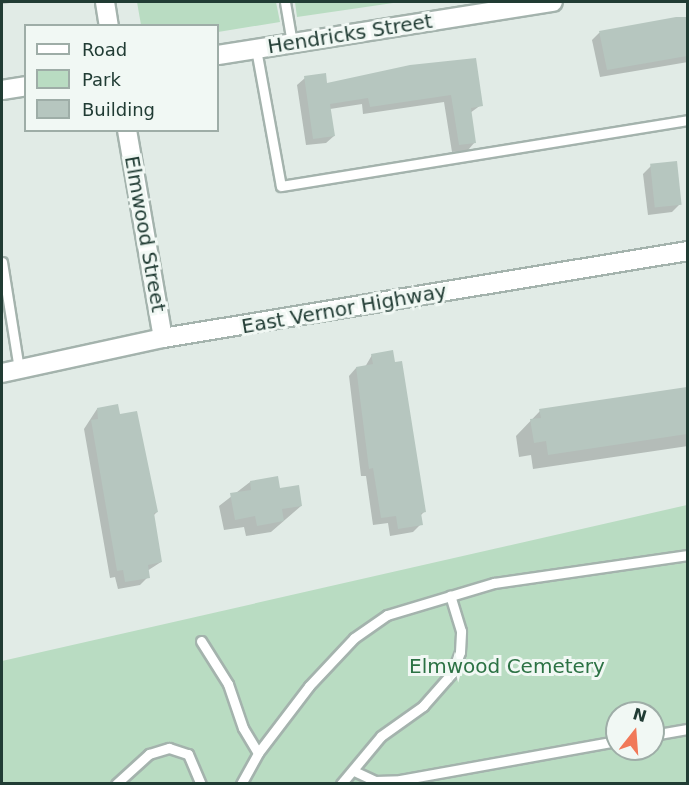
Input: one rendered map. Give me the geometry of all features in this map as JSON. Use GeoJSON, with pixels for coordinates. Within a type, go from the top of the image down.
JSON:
{"type":"FeatureCollection","features":[{"type":"Feature","properties":{"kind":"street"},"geometry":{"type":"LineString","coordinates":[[105,2],[109,24]]}},
{"type":"Feature","properties":{"kind":"street","name":"Hendricks Street"},"geometry":{"type":"LineString","coordinates":[[219,55],[553,2]]}},
{"type":"Feature","properties":{"kind":"street"},"geometry":{"type":"LineString","coordinates":[[2,90],[24,86]]}},
{"type":"Feature","properties":{"kind":"street","name":"Elmwood Street"},"geometry":{"type":"LineString","coordinates":[[127,132],[163,338]]}},
{"type":"Feature","properties":{"kind":"street","name":"East Vernor Highway"},"geometry":{"type":"LineString","coordinates":[[10,371],[163,338],[687,250]]}},
{"type":"Feature","properties":{"kind":"lane"},"geometry":{"type":"LineString","coordinates":[[285,2],[292,43]]}},
{"type":"Feature","properties":{"kind":"lane"},"geometry":{"type":"LineString","coordinates":[[256,49],[281,186],[687,120]]}},
{"type":"Feature","properties":{"kind":"lane"},"geometry":{"type":"LineString","coordinates":[[2,262],[10,371]]}},
{"type":"Feature","properties":{"kind":"lane"},"geometry":{"type":"LineString","coordinates":[[242,783],[258,753],[309,686],[363,630],[403,608],[494,583],[687,555]]}},
{"type":"Feature","properties":{"kind":"lane"},"geometry":{"type":"LineString","coordinates":[[341,783],[354,771],[381,736],[423,706],[452,673],[461,643],[459,619],[450,596]]}},
{"type":"Feature","properties":{"kind":"lane"},"geometry":{"type":"LineString","coordinates":[[201,641],[228,684],[243,728],[258,753]]}},
{"type":"Feature","properties":{"kind":"lane"},"geometry":{"type":"LineString","coordinates":[[665,733],[687,729]]}},
{"type":"Feature","properties":{"kind":"lane"},"geometry":{"type":"LineString","coordinates":[[354,771],[375,781],[400,780],[605,743]]}},
{"type":"Feature","properties":{"kind":"lane"},"geometry":{"type":"LineString","coordinates":[[117,783],[149,754],[169,748],[188,754],[201,783]]}},
{"type":"Feature","properties":{"kind":"green space"},"geometry":{"type":"Polygon","coordinates":[[[137,2],[276,2],[280,22],[219,32],[219,24],[141,24],[137,2]]]}},
{"type":"Feature","properties":{"kind":"green space"},"geometry":{"type":"Polygon","coordinates":[[[295,2],[400,2],[297,17],[295,2]]]}},
{"type":"Feature","properties":{"kind":"green space","name":"Elmwood Cemetery"},"geometry":{"type":"Polygon","coordinates":[[[687,505],[687,783],[2,783],[2,661],[687,505]]]}},
{"type":"Feature","properties":{"kind":"building"},"geometry":{"type":"Polygon","coordinates":[[[687,17],[687,56],[607,70],[599,31],[687,17]]]}},
{"type":"Feature","properties":{"kind":"building"},"geometry":{"type":"Polygon","coordinates":[[[476,58],[483,106],[471,108],[476,143],[459,145],[451,95],[370,107],[368,98],[330,104],[335,136],[313,139],[304,76],[326,73],[327,83],[410,65],[476,58]]]}},
{"type":"Feature","properties":{"kind":"building"},"geometry":{"type":"Polygon","coordinates":[[[677,161],[682,205],[655,208],[650,164],[677,161]]]}},
{"type":"Feature","properties":{"kind":"building"},"geometry":{"type":"Polygon","coordinates":[[[393,350],[395,362],[402,361],[426,512],[421,513],[423,525],[398,529],[396,516],[381,518],[373,468],[369,469],[356,367],[373,364],[371,354],[393,350]]]}},
{"type":"Feature","properties":{"kind":"building"},"geometry":{"type":"Polygon","coordinates":[[[687,387],[687,434],[548,455],[546,441],[534,443],[530,419],[541,418],[539,409],[687,387]]]}},
{"type":"Feature","properties":{"kind":"building"},"geometry":{"type":"Polygon","coordinates":[[[118,404],[120,414],[137,411],[158,512],[154,513],[162,562],[148,565],[150,578],[125,582],[123,570],[117,571],[91,420],[98,419],[97,408],[118,404]]]}},
{"type":"Feature","properties":{"kind":"building"},"geometry":{"type":"Polygon","coordinates":[[[278,476],[280,488],[299,485],[302,506],[282,509],[284,521],[257,526],[255,516],[235,520],[230,493],[251,490],[250,481],[278,476]]]}}]}
